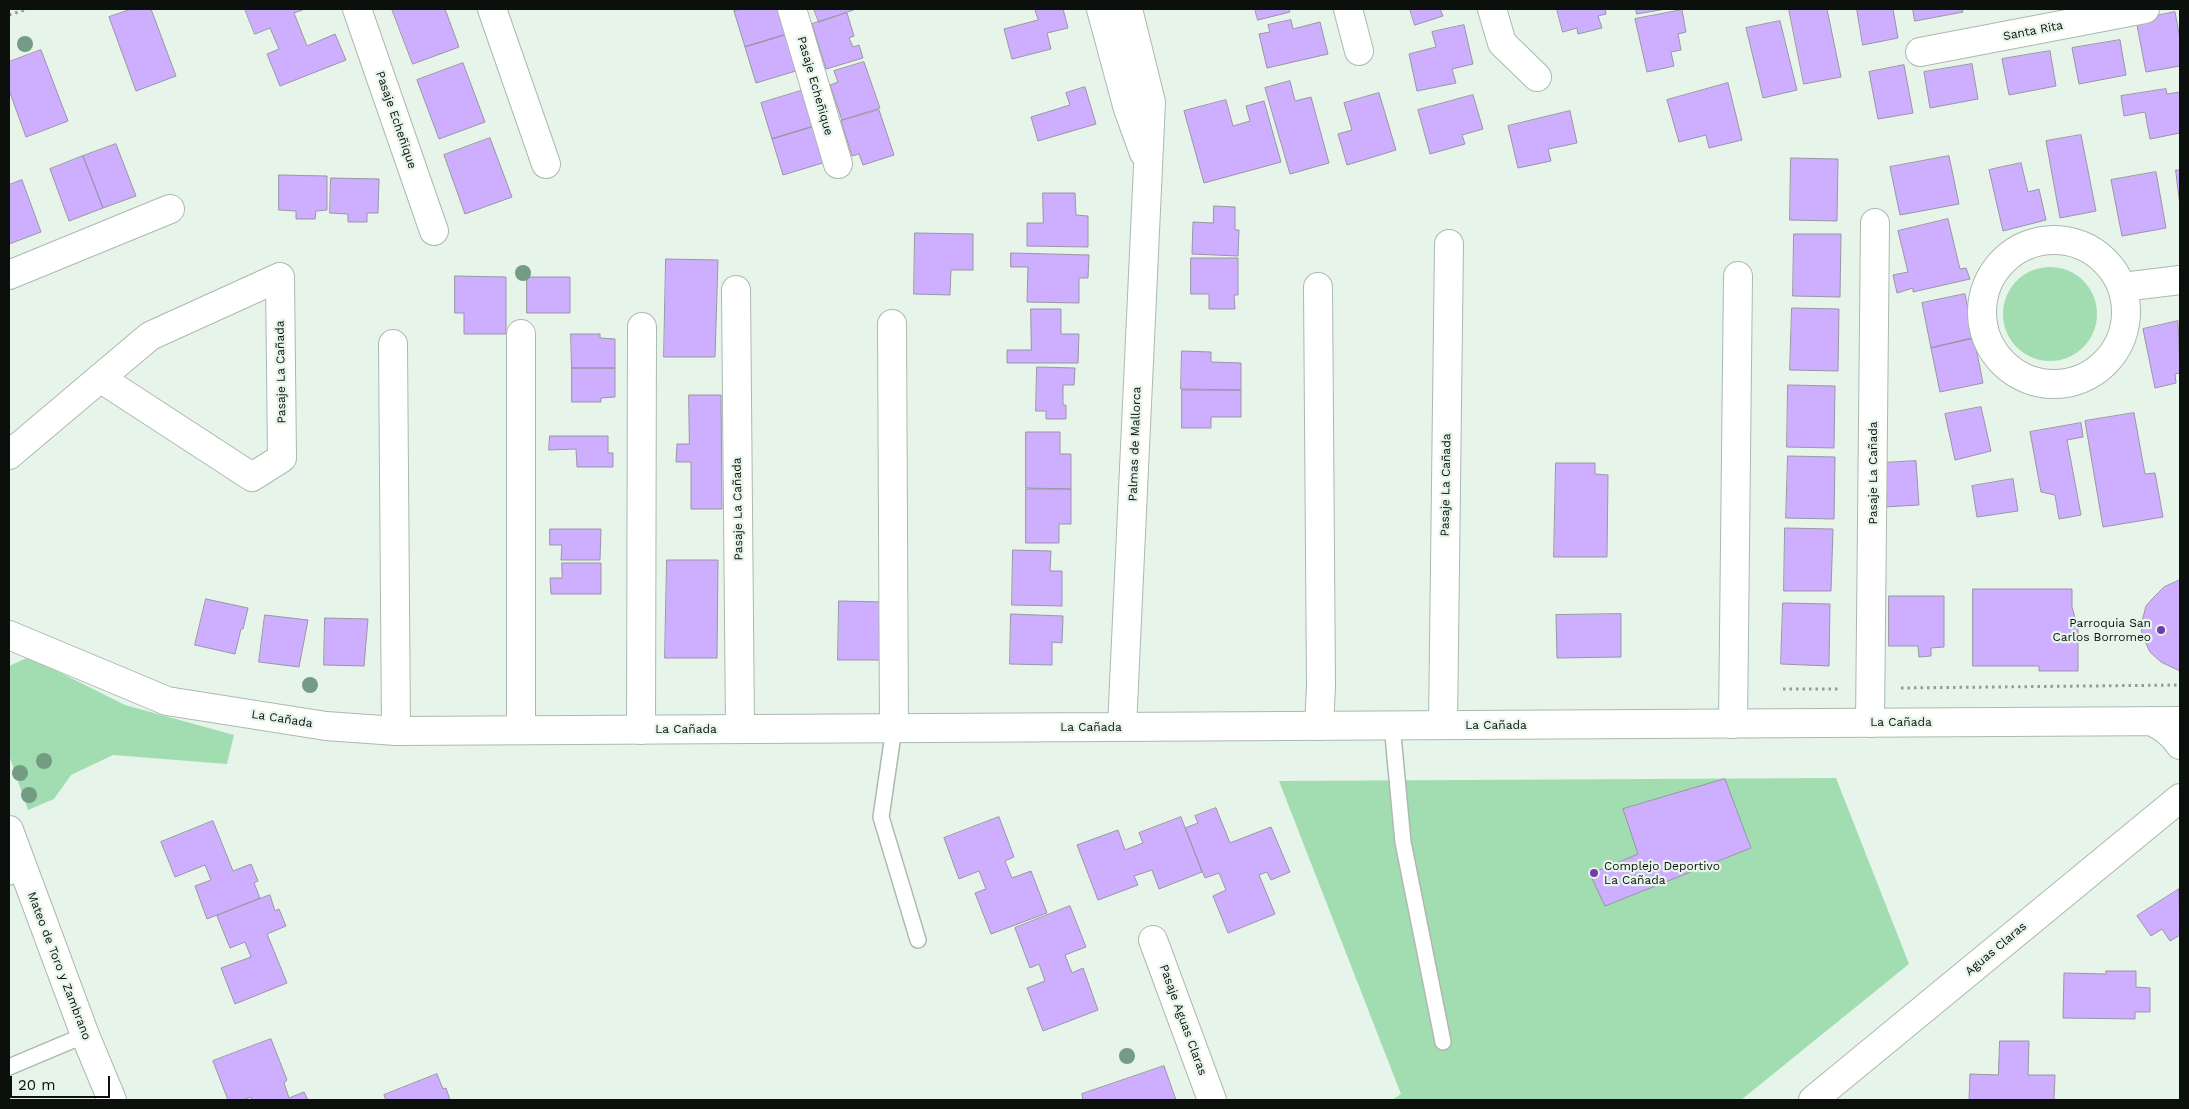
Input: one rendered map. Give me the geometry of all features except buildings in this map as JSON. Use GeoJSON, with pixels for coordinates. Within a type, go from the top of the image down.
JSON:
{"type":"FeatureCollection","features":[{"type":"Feature","properties":{"kind":"street","name":"Pasaje Echeñique"},"geometry":{"type":"LineString","coordinates":[[357,9],[434,232]]}},
{"type":"Feature","properties":{"kind":"street"},"geometry":{"type":"LineString","coordinates":[[492,9],[546,164]]}},
{"type":"Feature","properties":{"kind":"street","name":"Pasaje Echeñique"},"geometry":{"type":"LineString","coordinates":[[792,9],[838,164]]}},
{"type":"Feature","properties":{"kind":"street","name":"Palmas de Mallorca"},"geometry":{"type":"LineString","coordinates":[[1101,9],[1128,109],[1147,161]]}},
{"type":"Feature","properties":{"kind":"street","name":"Palmas de Mallorca"},"geometry":{"type":"LineString","coordinates":[[1122,727],[1151,102],[1128,9]]}},
{"type":"Feature","properties":{"kind":"street"},"geometry":{"type":"LineString","coordinates":[[1348,9],[1359,51]]}},
{"type":"Feature","properties":{"kind":"street"},"geometry":{"type":"LineString","coordinates":[[1492,9],[1502,44],[1537,77]]}},
{"type":"Feature","properties":{"kind":"street","name":"Santa Rita"},"geometry":{"type":"LineString","coordinates":[[1920,52],[2145,9]]}},
{"type":"Feature","properties":{"kind":"street"},"geometry":{"type":"LineString","coordinates":[[9,275],[170,209]]}},
{"type":"Feature","properties":{"kind":"street","name":"Pasaje La Cañada"},"geometry":{"type":"LineString","coordinates":[[1870,723],[1875,223]]}},
{"type":"Feature","properties":{"kind":"street"},"geometry":{"type":"LineString","coordinates":[[2047,240],[2071,241],[2093,250],[2111,266],[2123,287],[2127,310],[2124,334],[2117,348],[2113,355],[2096,372],[2074,382],[2050,385],[2026,379],[2006,367],[1991,348],[1982,326],[1982,302],[1989,279],[2003,259],[2023,246],[2047,240]]}},
{"type":"Feature","properties":{"kind":"street","name":"Pasaje La Cañada"},"geometry":{"type":"LineString","coordinates":[[1443,725],[1448,244]]}},
{"type":"Feature","properties":{"kind":"street"},"geometry":{"type":"LineString","coordinates":[[1733,724],[1738,276]]}},
{"type":"Feature","properties":{"kind":"street","name":"Pasaje La Cañada"},"geometry":{"type":"LineString","coordinates":[[9,455],[100,378],[150,336],[280,277],[282,458],[252,477],[100,378]]}},
{"type":"Feature","properties":{"kind":"street"},"geometry":{"type":"LineString","coordinates":[[2123,287],[2180,280]]}},
{"type":"Feature","properties":{"kind":"street"},"geometry":{"type":"LineString","coordinates":[[1318,287],[1320,726]]}},
{"type":"Feature","properties":{"kind":"street","name":"Pasaje La Cañada"},"geometry":{"type":"LineString","coordinates":[[736,290],[740,729]]}},
{"type":"Feature","properties":{"kind":"street"},"geometry":{"type":"LineString","coordinates":[[892,324],[894,728]]}},
{"type":"Feature","properties":{"kind":"street"},"geometry":{"type":"LineString","coordinates":[[641,730],[642,327]]}},
{"type":"Feature","properties":{"kind":"street"},"geometry":{"type":"LineString","coordinates":[[521,334],[521,730]]}},
{"type":"Feature","properties":{"kind":"street"},"geometry":{"type":"LineString","coordinates":[[393,344],[396,731]]}},
{"type":"Feature","properties":{"kind":"street","name":"La Cañada"},"geometry":{"type":"LineString","coordinates":[[11,638],[167,701],[326,726],[396,731],[2180,721]]}},
{"type":"Feature","properties":{"kind":"street"},"geometry":{"type":"LineString","coordinates":[[2151,721],[2163,727],[2174,736],[2180,745]]}},
{"type":"Feature","properties":{"kind":"street","name":"Aguas Claras"},"geometry":{"type":"LineString","coordinates":[[1813,1100],[2180,798]]}},
{"type":"Feature","properties":{"kind":"street","name":"Mateo de Toro y Zambrano"},"geometry":{"type":"LineString","coordinates":[[9,830],[16,874],[112,1100]]}},
{"type":"Feature","properties":{"kind":"street","name":"Pasaje Aguas Claras"},"geometry":{"type":"LineString","coordinates":[[1153,940],[1212,1100]]}},
{"type":"Feature","properties":{"kind":"lane"},"geometry":{"type":"LineString","coordinates":[[1392,725],[1403,842],[1444,1042]]}},
{"type":"Feature","properties":{"kind":"lane"},"geometry":{"type":"LineString","coordinates":[[894,728],[881,817],[918,940]]}},
{"type":"Feature","properties":{"kind":"lane"},"geometry":{"type":"LineString","coordinates":[[9,1067],[85,1035]]}},
{"type":"Feature","properties":{"kind":"path"},"geometry":{"type":"LineString","coordinates":[[9,16],[28,9]]}},
{"type":"Feature","properties":{"kind":"green space"},"geometry":{"type":"Polygon","coordinates":[[[2050,267],[2068,271],[2083,281],[2093,296],[2097,314],[2093,332],[2083,347],[2068,357],[2050,361],[2032,357],[2017,347],[2007,332],[2003,314],[2007,296],[2017,281],[2032,271],[2050,267]]]}},
{"type":"Feature","properties":{"kind":"green space"},"geometry":{"type":"Polygon","coordinates":[[[29,657],[125,705],[234,735],[227,764],[113,755],[71,775],[54,799],[28,810],[9,755],[9,666],[29,657]]]}},
{"type":"Feature","properties":{"kind":"green space","name":"Complejo Deportivo La Cañada"},"geometry":{"type":"Polygon","coordinates":[[[1836,778],[1909,964],[1741,1100],[1392,1100],[1401,1094],[1279,781],[1836,778]]]}},
{"type":"Feature","properties":{"kind":"place","name":"Parroquia San Carlos Borromeo"},"geometry":{"type":"Point","coordinates":[2161,630]}},
{"type":"Feature","properties":{"kind":"place","name":"Complejo Deportivo La Cañada"},"geometry":{"type":"Point","coordinates":[1594,873]}}]}
